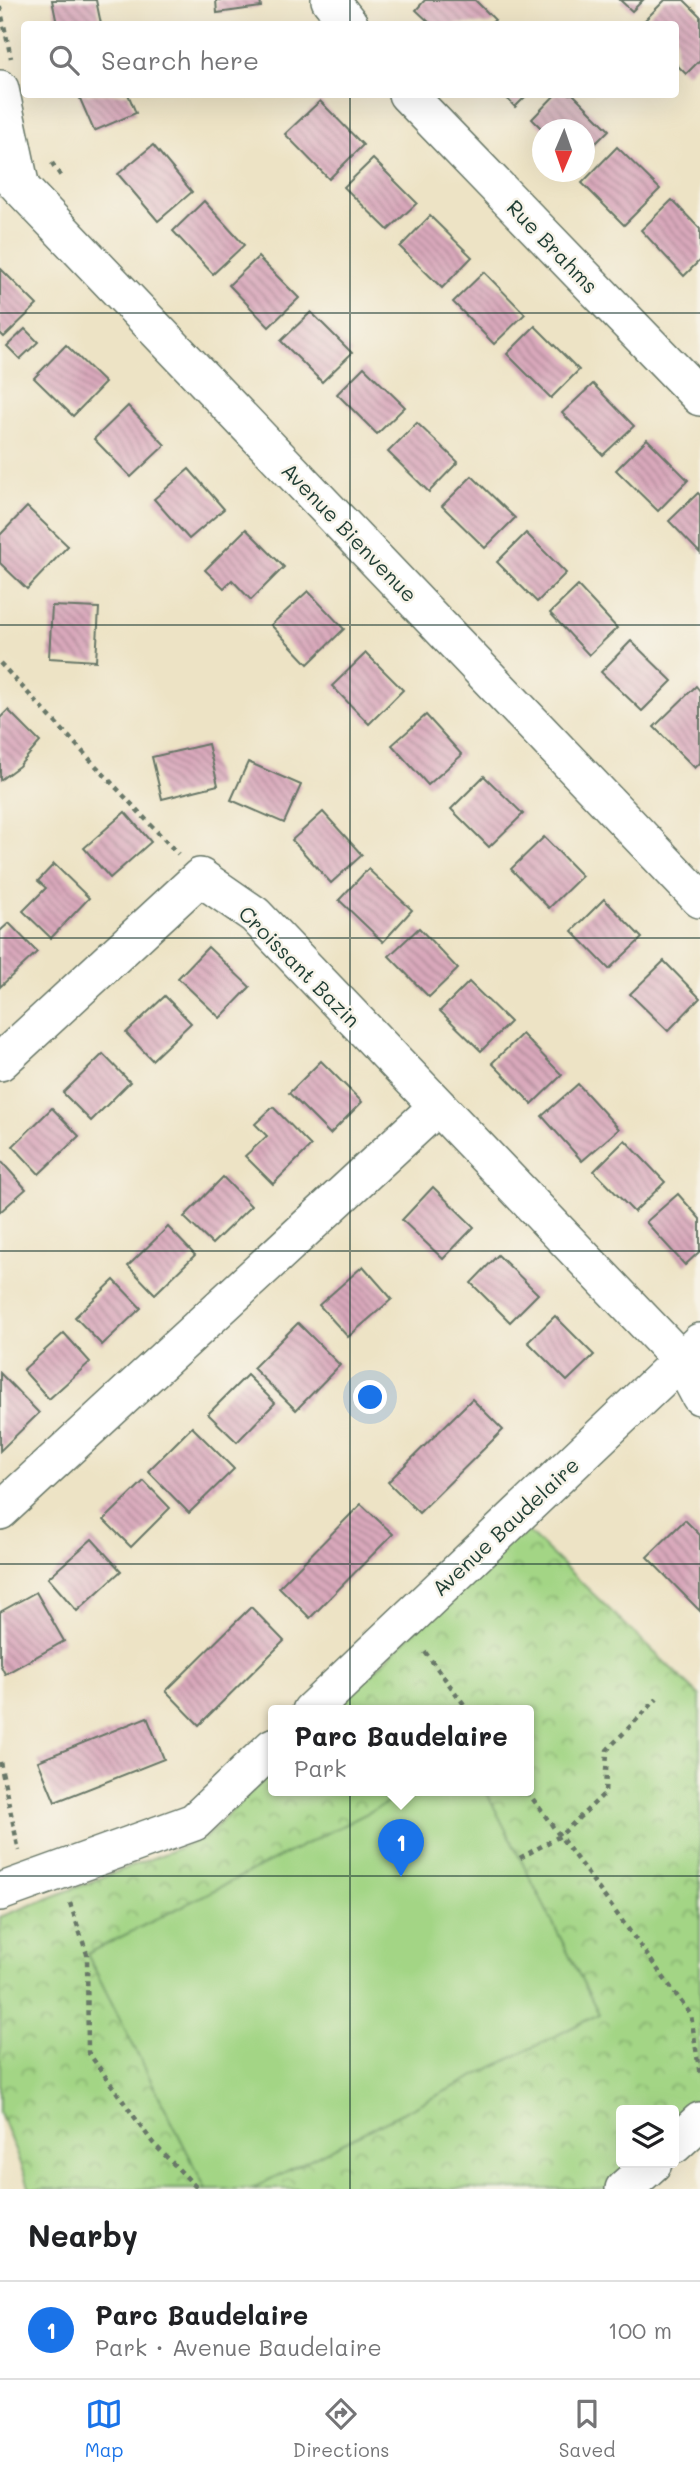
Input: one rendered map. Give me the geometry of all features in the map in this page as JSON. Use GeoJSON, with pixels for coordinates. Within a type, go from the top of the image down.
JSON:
{"type":"FeatureCollection","features":[{"type":"Feature","properties":{"kind":"street"},"geometry":{"type":"LineString","coordinates":[[330,0],[347,21]]}},
{"type":"Feature","properties":{"kind":"street"},"geometry":{"type":"LineString","coordinates":[[0,89],[11,177]]}},
{"type":"Feature","properties":{"kind":"street","name":"Rue Brahms"},"geometry":{"type":"LineString","coordinates":[[411,98],[700,397]]}},
{"type":"Feature","properties":{"kind":"street","name":"Avenue Bienvenue"},"geometry":{"type":"LineString","coordinates":[[11,177],[700,899]]}},
{"type":"Feature","properties":{"kind":"street"},"geometry":{"type":"LineString","coordinates":[[0,1062],[200,877]]}},
{"type":"Feature","properties":{"kind":"street","name":"Croissant Bazin"},"geometry":{"type":"LineString","coordinates":[[200,877],[255,915],[437,1107],[690,1351],[700,1396]]}},
{"type":"Feature","properties":{"kind":"street"},"geometry":{"type":"LineString","coordinates":[[0,1511],[437,1107]]}},
{"type":"Feature","properties":{"kind":"street","name":"Avenue Baudelaire"},"geometry":{"type":"LineString","coordinates":[[317,1705],[690,1351]]}},
{"type":"Feature","properties":{"kind":"street"},"geometry":{"type":"LineString","coordinates":[[13,1887],[194,1822],[268,1752]]}},
{"type":"Feature","properties":{"kind":"street"},"geometry":{"type":"LineString","coordinates":[[679,2140],[700,2121]]}},
{"type":"Feature","properties":{"kind":"street"},"geometry":{"type":"LineString","coordinates":[[624,2189],[647,2168]]}},
{"type":"Feature","properties":{"kind":"path"},"geometry":{"type":"LineString","coordinates":[[0,663],[200,877]]}},
{"type":"Feature","properties":{"kind":"path"},"geometry":{"type":"LineString","coordinates":[[425,1652],[465,1705]]}},
{"type":"Feature","properties":{"kind":"path"},"geometry":{"type":"LineString","coordinates":[[520,1858],[560,1836],[605,1793],[607,1749],[657,1699]]}},
{"type":"Feature","properties":{"kind":"path"},"geometry":{"type":"LineString","coordinates":[[0,1762],[13,1887]]}},
{"type":"Feature","properties":{"kind":"path"},"geometry":{"type":"LineString","coordinates":[[531,1796],[691,2015],[700,2076]]}},
{"type":"Feature","properties":{"kind":"path"},"geometry":{"type":"LineString","coordinates":[[73,1911],[88,1954],[88,2052],[153,2143],[198,2189]]}},
{"type":"Feature","properties":{"kind":"green space"},"geometry":{"type":"Polygon","coordinates":[[[521,1525],[700,1696],[700,2109],[679,2128],[679,2105],[616,2105],[616,2168],[633,2168],[609,2189],[30,2189],[0,2113],[0,1917],[205,1838],[268,1775],[268,1796],[534,1796],[534,1705],[340,1705],[521,1525]]]}},
{"type":"Feature","properties":{"kind":"green space"},"geometry":{"type":"Polygon","coordinates":[[[401,1796],[489,1796],[599,2014],[251,2189],[206,2189],[87,1954],[401,1796]]]}},
{"type":"Feature","properties":{"kind":"building"},"geometry":{"type":"Polygon","coordinates":[[[52,0],[96,0],[100,21],[56,21],[52,0]]]}},
{"type":"Feature","properties":{"kind":"building"},"geometry":{"type":"Polygon","coordinates":[[[216,0],[260,0],[261,7],[217,13],[216,0]]]}},
{"type":"Feature","properties":{"kind":"building"},"geometry":{"type":"Polygon","coordinates":[[[425,0],[475,0],[495,20],[428,21],[416,10],[425,0]]]}},
{"type":"Feature","properties":{"kind":"building"},"geometry":{"type":"Polygon","coordinates":[[[620,0],[643,0],[632,11],[620,0]]]}},
{"type":"Feature","properties":{"kind":"building"},"geometry":{"type":"Polygon","coordinates":[[[665,0],[684,0],[700,16],[700,60],[686,74],[679,67],[679,21],[644,21],[665,0]]]}},
{"type":"Feature","properties":{"kind":"building"},"geometry":{"type":"Polygon","coordinates":[[[80,98],[130,98],[136,113],[94,131],[80,98]]]}},
{"type":"Feature","properties":{"kind":"building"},"geometry":{"type":"Polygon","coordinates":[[[507,98],[524,98],[515,107],[507,98]]]}},
{"type":"Feature","properties":{"kind":"building"},"geometry":{"type":"Polygon","coordinates":[[[552,98],[577,98],[609,130],[595,144],[595,119],[532,119],[552,98]]]}},
{"type":"Feature","properties":{"kind":"building"},"geometry":{"type":"Polygon","coordinates":[[[320,101],[363,145],[329,179],[285,134],[320,101]]]}},
{"type":"Feature","properties":{"kind":"building"},"geometry":{"type":"Polygon","coordinates":[[[153,145],[192,192],[158,221],[118,174],[153,145]]]}},
{"type":"Feature","properties":{"kind":"building"},"geometry":{"type":"Polygon","coordinates":[[[617,147],[660,189],[624,225],[582,183],[595,182],[595,170],[617,147]]]}},
{"type":"Feature","properties":{"kind":"building"},"geometry":{"type":"Polygon","coordinates":[[[373,159],[417,203],[388,230],[344,187],[373,159]]]}},
{"type":"Feature","properties":{"kind":"building"},"geometry":{"type":"Polygon","coordinates":[[[672,200],[700,229],[700,260],[684,276],[641,230],[672,200]]]}},
{"type":"Feature","properties":{"kind":"building"},"geometry":{"type":"Polygon","coordinates":[[[204,201],[244,245],[213,274],[173,231],[204,201]]]}},
{"type":"Feature","properties":{"kind":"building"},"geometry":{"type":"Polygon","coordinates":[[[430,216],[472,257],[442,288],[400,247],[430,216]]]}},
{"type":"Feature","properties":{"kind":"building"},"geometry":{"type":"Polygon","coordinates":[[[258,257],[299,298],[269,327],[229,285],[258,257]]]}},
{"type":"Feature","properties":{"kind":"building"},"geometry":{"type":"Polygon","coordinates":[[[0,268],[37,305],[4,337],[0,333],[0,268]]]}},
{"type":"Feature","properties":{"kind":"building"},"geometry":{"type":"Polygon","coordinates":[[[484,272],[525,314],[494,344],[453,302],[484,272]]]}},
{"type":"Feature","properties":{"kind":"building"},"geometry":{"type":"Polygon","coordinates":[[[311,312],[352,353],[322,382],[281,341],[311,312]]]}},
{"type":"Feature","properties":{"kind":"building"},"geometry":{"type":"Polygon","coordinates":[[[535,326],[579,370],[551,398],[507,354],[535,326]]]}},
{"type":"Feature","properties":{"kind":"building"},"geometry":{"type":"Polygon","coordinates":[[[25,329],[38,342],[20,359],[7,346],[25,329]]]}},
{"type":"Feature","properties":{"kind":"building"},"geometry":{"type":"Polygon","coordinates":[[[66,345],[105,383],[73,416],[34,378],[66,345]]]}},
{"type":"Feature","properties":{"kind":"building"},"geometry":{"type":"Polygon","coordinates":[[[364,367],[405,407],[377,434],[337,394],[364,367]]]}},
{"type":"Feature","properties":{"kind":"building"},"geometry":{"type":"Polygon","coordinates":[[[593,384],[634,426],[603,455],[562,413],[593,384]]]}},
{"type":"Feature","properties":{"kind":"building"},"geometry":{"type":"Polygon","coordinates":[[[128,406],[165,445],[131,477],[94,439],[128,406]]]}},
{"type":"Feature","properties":{"kind":"building"},"geometry":{"type":"Polygon","coordinates":[[[417,423],[458,462],[429,492],[388,452],[417,423]]]}},
{"type":"Feature","properties":{"kind":"building"},"geometry":{"type":"Polygon","coordinates":[[[647,439],[688,480],[658,511],[616,470],[647,439]]]}},
{"type":"Feature","properties":{"kind":"building"},"geometry":{"type":"Polygon","coordinates":[[[189,469],[224,509],[189,539],[154,499],[189,469]]]}},
{"type":"Feature","properties":{"kind":"building"},"geometry":{"type":"Polygon","coordinates":[[[472,476],[515,518],[485,548],[442,506],[472,476]]]}},
{"type":"Feature","properties":{"kind":"building"},"geometry":{"type":"Polygon","coordinates":[[[698,493],[700,495],[700,553],[669,521],[698,493]]]}},
{"type":"Feature","properties":{"kind":"building"},"geometry":{"type":"Polygon","coordinates":[[[27,507],[68,546],[27,589],[0,563],[0,535],[27,507]]]}},
{"type":"Feature","properties":{"kind":"building"},"geometry":{"type":"Polygon","coordinates":[[[246,529],[284,567],[251,600],[232,580],[224,588],[205,570],[246,529]]]}},
{"type":"Feature","properties":{"kind":"building"},"geometry":{"type":"Polygon","coordinates":[[[526,533],[566,573],[537,602],[497,562],[526,533]]]}},
{"type":"Feature","properties":{"kind":"building"},"geometry":{"type":"Polygon","coordinates":[[[578,586],[617,628],[589,655],[550,613],[578,586]]]}},
{"type":"Feature","properties":{"kind":"building"},"geometry":{"type":"Polygon","coordinates":[[[308,591],[344,629],[308,664],[271,625],[308,591]]]}},
{"type":"Feature","properties":{"kind":"building"},"geometry":{"type":"Polygon","coordinates":[[[52,606],[99,608],[96,661],[49,658],[52,606]]]}},
{"type":"Feature","properties":{"kind":"building"},"geometry":{"type":"Polygon","coordinates":[[[631,641],[672,681],[642,711],[601,672],[631,641]]]}},
{"type":"Feature","properties":{"kind":"building"},"geometry":{"type":"Polygon","coordinates":[[[366,653],[403,690],[369,724],[332,686],[366,653]]]}},
{"type":"Feature","properties":{"kind":"building"},"geometry":{"type":"Polygon","coordinates":[[[696,686],[700,691],[700,763],[695,768],[654,727],[696,686]]]}},
{"type":"Feature","properties":{"kind":"building"},"geometry":{"type":"Polygon","coordinates":[[[8,710],[40,742],[19,766],[0,780],[0,718],[8,710]]]}},
{"type":"Feature","properties":{"kind":"building"},"geometry":{"type":"Polygon","coordinates":[[[426,715],[462,755],[428,785],[392,745],[426,715]]]}},
{"type":"Feature","properties":{"kind":"building"},"geometry":{"type":"Polygon","coordinates":[[[208,744],[218,785],[162,799],[152,757],[208,744]]]}},
{"type":"Feature","properties":{"kind":"building"},"geometry":{"type":"Polygon","coordinates":[[[248,762],[301,785],[284,823],[231,800],[248,762]]]}},
{"type":"Feature","properties":{"kind":"building"},"geometry":{"type":"Polygon","coordinates":[[[484,776],[523,814],[489,847],[451,809],[484,776]]]}},
{"type":"Feature","properties":{"kind":"building"},"geometry":{"type":"Polygon","coordinates":[[[125,812],[151,842],[110,878],[84,848],[125,812]]]}},
{"type":"Feature","properties":{"kind":"building"},"geometry":{"type":"Polygon","coordinates":[[[323,812],[362,855],[331,883],[292,840],[323,812]]]}},
{"type":"Feature","properties":{"kind":"building"},"geometry":{"type":"Polygon","coordinates":[[[544,837],[582,876],[549,908],[511,869],[544,837]]]}},
{"type":"Feature","properties":{"kind":"building"},"geometry":{"type":"Polygon","coordinates":[[[54,864],[89,898],[51,938],[23,911],[46,888],[38,881],[54,864]]]}},
{"type":"Feature","properties":{"kind":"building"},"geometry":{"type":"Polygon","coordinates":[[[368,869],[412,910],[383,942],[339,900],[368,869]]]}},
{"type":"Feature","properties":{"kind":"building"},"geometry":{"type":"Polygon","coordinates":[[[604,899],[642,938],[609,969],[572,931],[604,899]]]}},
{"type":"Feature","properties":{"kind":"building"},"geometry":{"type":"Polygon","coordinates":[[[9,923],[37,952],[0,987],[0,931],[9,923]]]}},
{"type":"Feature","properties":{"kind":"building"},"geometry":{"type":"Polygon","coordinates":[[[419,928],[458,969],[429,997],[389,956],[419,928]]]}},
{"type":"Feature","properties":{"kind":"building"},"geometry":{"type":"Polygon","coordinates":[[[208,947],[250,987],[220,1018],[178,978],[208,947]]]}},
{"type":"Feature","properties":{"kind":"building"},"geometry":{"type":"Polygon","coordinates":[[[664,961],[700,998],[668,1031],[630,994],[664,961]]]}},
{"type":"Feature","properties":{"kind":"building"},"geometry":{"type":"Polygon","coordinates":[[[469,982],[510,1022],[481,1051],[440,1011],[469,982]]]}},
{"type":"Feature","properties":{"kind":"building"},"geometry":{"type":"Polygon","coordinates":[[[165,996],[191,1023],[152,1060],[126,1033],[165,996]]]}},
{"type":"Feature","properties":{"kind":"building"},"geometry":{"type":"Polygon","coordinates":[[[522,1034],[562,1075],[532,1104],[492,1063],[522,1034]]]}},
{"type":"Feature","properties":{"kind":"building"},"geometry":{"type":"Polygon","coordinates":[[[103,1054],[130,1082],[91,1121],[63,1093],[103,1054]]]}},
{"type":"Feature","properties":{"kind":"building"},"geometry":{"type":"Polygon","coordinates":[[[321,1061],[362,1102],[330,1134],[289,1093],[321,1061]]]}},
{"type":"Feature","properties":{"kind":"building"},"geometry":{"type":"Polygon","coordinates":[[[578,1084],[619,1129],[582,1161],[542,1116],[578,1084]]]}},
{"type":"Feature","properties":{"kind":"building"},"geometry":{"type":"Polygon","coordinates":[[[273,1107],[311,1146],[273,1184],[245,1156],[267,1136],[255,1124],[273,1107]]]}},
{"type":"Feature","properties":{"kind":"building"},"geometry":{"type":"Polygon","coordinates":[[[52,1108],[79,1136],[39,1174],[13,1146],[52,1108]]]}},
{"type":"Feature","properties":{"kind":"building"},"geometry":{"type":"Polygon","coordinates":[[[625,1140],[665,1182],[634,1212],[594,1171],[625,1140]]]}},
{"type":"Feature","properties":{"kind":"building"},"geometry":{"type":"Polygon","coordinates":[[[0,1160],[26,1189],[0,1212],[0,1160]]]}},
{"type":"Feature","properties":{"kind":"building"},"geometry":{"type":"Polygon","coordinates":[[[223,1177],[251,1206],[212,1244],[184,1217],[223,1177]]]}},
{"type":"Feature","properties":{"kind":"building"},"geometry":{"type":"Polygon","coordinates":[[[433,1187],[474,1227],[443,1259],[402,1220],[433,1187]]]}},
{"type":"Feature","properties":{"kind":"building"},"geometry":{"type":"Polygon","coordinates":[[[678,1194],[700,1219],[700,1251],[685,1265],[646,1222],[678,1194]]]}},
{"type":"Feature","properties":{"kind":"building"},"geometry":{"type":"Polygon","coordinates":[[[168,1227],[195,1255],[155,1294],[128,1266],[168,1227]]]}},
{"type":"Feature","properties":{"kind":"building"},"geometry":{"type":"Polygon","coordinates":[[[498,1255],[538,1294],[510,1322],[471,1283],[498,1255]]]}},
{"type":"Feature","properties":{"kind":"building"},"geometry":{"type":"Polygon","coordinates":[[[363,1266],[392,1299],[348,1337],[319,1305],[363,1266]]]}},
{"type":"Feature","properties":{"kind":"building"},"geometry":{"type":"Polygon","coordinates":[[[114,1280],[141,1308],[102,1345],[75,1317],[114,1280]]]}},
{"type":"Feature","properties":{"kind":"building"},"geometry":{"type":"Polygon","coordinates":[[[555,1316],[594,1355],[567,1381],[528,1342],[555,1316]]]}},
{"type":"Feature","properties":{"kind":"building"},"geometry":{"type":"Polygon","coordinates":[[[298,1323],[340,1365],[296,1410],[253,1368],[298,1323]]]}},
{"type":"Feature","properties":{"kind":"building"},"geometry":{"type":"Polygon","coordinates":[[[64,1333],[90,1362],[49,1399],[23,1370],[64,1333]]]}},
{"type":"Feature","properties":{"kind":"building"},"geometry":{"type":"Polygon","coordinates":[[[0,1373],[39,1413],[0,1451],[0,1373]]]}},
{"type":"Feature","properties":{"kind":"building"},"geometry":{"type":"Polygon","coordinates":[[[247,1375],[275,1403],[237,1442],[208,1414],[247,1375]]]}},
{"type":"Feature","properties":{"kind":"building"},"geometry":{"type":"Polygon","coordinates":[[[472,1399],[503,1430],[419,1513],[388,1482],[472,1399]]]}},
{"type":"Feature","properties":{"kind":"building"},"geometry":{"type":"Polygon","coordinates":[[[192,1427],[234,1469],[189,1513],[148,1471],[192,1427]]]}},
{"type":"Feature","properties":{"kind":"building"},"geometry":{"type":"Polygon","coordinates":[[[144,1481],[170,1508],[131,1547],[104,1520],[144,1481]]]}},
{"type":"Feature","properties":{"kind":"building"},"geometry":{"type":"Polygon","coordinates":[[[361,1504],[393,1534],[310,1618],[279,1587],[361,1504]]]}},
{"type":"Feature","properties":{"kind":"building"},"geometry":{"type":"Polygon","coordinates":[[[685,1520],[700,1535],[700,1611],[647,1557],[685,1520]]]}},
{"type":"Feature","properties":{"kind":"building"},"geometry":{"type":"Polygon","coordinates":[[[92,1539],[121,1571],[77,1611],[48,1578],[92,1539]]]}},
{"type":"Feature","properties":{"kind":"building"},"geometry":{"type":"Polygon","coordinates":[[[36,1592],[64,1641],[5,1674],[0,1664],[0,1612],[36,1592]]]}},
{"type":"Feature","properties":{"kind":"building"},"geometry":{"type":"Polygon","coordinates":[[[251,1607],[284,1641],[199,1725],[166,1691],[251,1607]]]}},
{"type":"Feature","properties":{"kind":"building"},"geometry":{"type":"Polygon","coordinates":[[[147,1717],[164,1759],[55,1802],[38,1761],[147,1717]]]}},
{"type":"Feature","properties":{"kind":"place","name":"Parc Baudelaire"},"geometry":{"type":"Point","coordinates":[401,1877]}}]}
